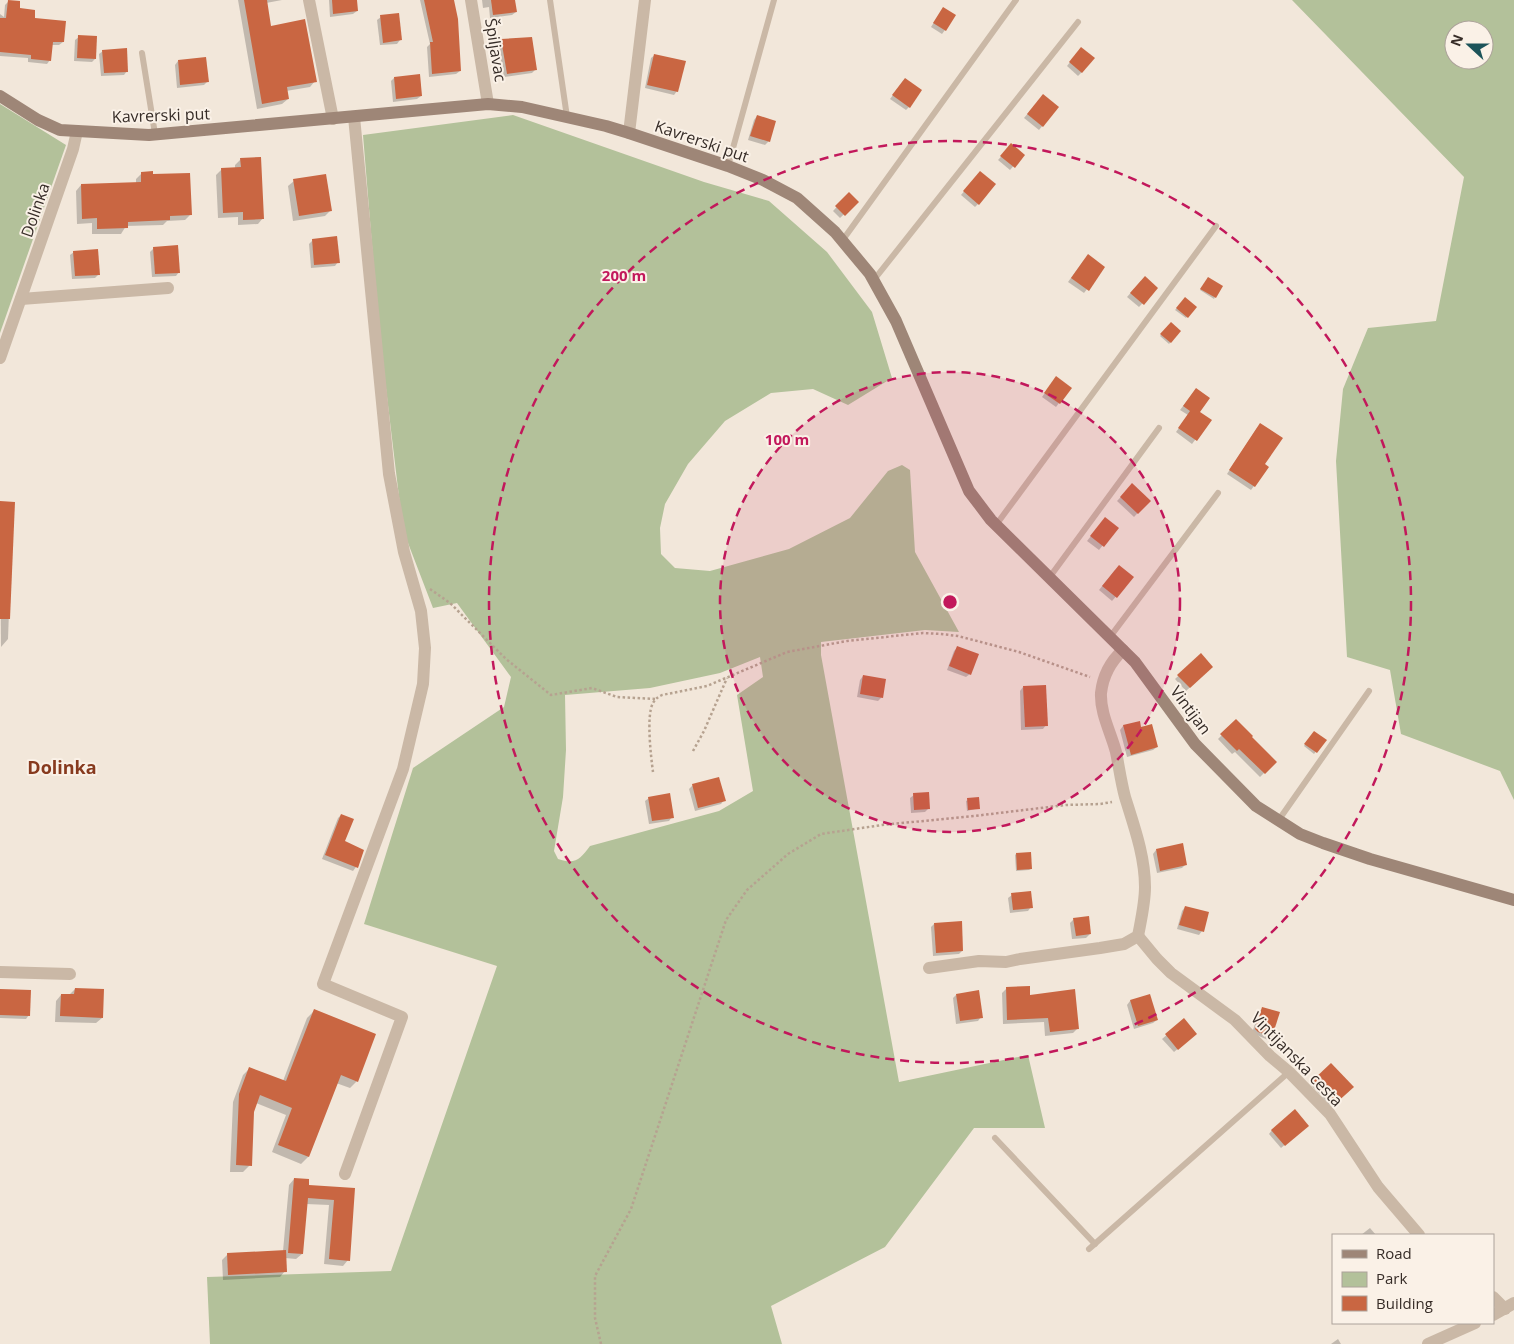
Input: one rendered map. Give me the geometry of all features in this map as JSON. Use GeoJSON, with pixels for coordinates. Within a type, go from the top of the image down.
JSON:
{"type":"FeatureCollection","features":[{"type":"Feature","properties":{"kind":"main road","name":"Kavrerski put"},"geometry":{"type":"LineString","coordinates":[[0,96],[38,120],[60,130],[155,134],[488,104],[522,107],[630,133],[728,166],[763,180],[797,198],[835,232],[874,281],[896,321],[938,416]]}},
{"type":"Feature","properties":{"kind":"main road","name":"Vintijan"},"geometry":{"type":"LineString","coordinates":[[938,416],[969,491],[996,525],[1124,650],[1135,662],[1195,744],[1256,806],[1300,834],[1323,843],[1370,860],[1514,900]]}},
{"type":"Feature","properties":{"kind":"street"},"geometry":{"type":"LineString","coordinates":[[309,0],[332,119]]}},
{"type":"Feature","properties":{"kind":"street","name":"Špiljavac"},"geometry":{"type":"LineString","coordinates":[[472,0],[488,104]]}},
{"type":"Feature","properties":{"kind":"street"},"geometry":{"type":"LineString","coordinates":[[630,133],[645,0]]}},
{"type":"Feature","properties":{"kind":"street"},"geometry":{"type":"LineString","coordinates":[[345,1174],[402,1017],[323,984],[403,768],[423,684],[425,648],[421,611],[404,552],[389,474],[354,117]]}},
{"type":"Feature","properties":{"kind":"street","name":"Dolinka"},"geometry":{"type":"LineString","coordinates":[[0,358],[73,149],[77,132]]}},
{"type":"Feature","properties":{"kind":"street"},"geometry":{"type":"LineString","coordinates":[[20,299],[168,288]]}},
{"type":"Feature","properties":{"kind":"street"},"geometry":{"type":"LineString","coordinates":[[929,968],[979,961],[1006,962],[1100,948],[1124,944],[1138,936],[1144,905],[1145,885],[1135,830],[1125,798],[1109,728],[1102,709],[1101,692],[1111,662],[1124,650]]}},
{"type":"Feature","properties":{"kind":"street","name":"Vintijanska cesta"},"geometry":{"type":"LineString","coordinates":[[1138,936],[1171,973],[1228,1014],[1330,1114],[1378,1187],[1414,1230]]}},
{"type":"Feature","properties":{"kind":"street"},"geometry":{"type":"LineString","coordinates":[[0,972],[70,974]]}},
{"type":"Feature","properties":{"kind":"street"},"geometry":{"type":"LineString","coordinates":[[1494,1298],[1510,1306]]}},
{"type":"Feature","properties":{"kind":"street"},"geometry":{"type":"LineString","coordinates":[[1494,1314],[1510,1306]]}},
{"type":"Feature","properties":{"kind":"street"},"geometry":{"type":"LineString","coordinates":[[1428,1344],[1473,1324]]}},
{"type":"Feature","properties":{"kind":"lane"},"geometry":{"type":"LineString","coordinates":[[550,0],[567,117]]}},
{"type":"Feature","properties":{"kind":"lane"},"geometry":{"type":"LineString","coordinates":[[728,166],[774,0]]}},
{"type":"Feature","properties":{"kind":"lane"},"geometry":{"type":"LineString","coordinates":[[842,241],[1016,0]]}},
{"type":"Feature","properties":{"kind":"lane"},"geometry":{"type":"LineString","coordinates":[[874,281],[1078,22]]}},
{"type":"Feature","properties":{"kind":"lane"},"geometry":{"type":"LineString","coordinates":[[142,53],[155,134]]}},
{"type":"Feature","properties":{"kind":"lane"},"geometry":{"type":"LineString","coordinates":[[996,525],[1216,226]]}},
{"type":"Feature","properties":{"kind":"lane"},"geometry":{"type":"LineString","coordinates":[[1049,578],[1159,428]]}},
{"type":"Feature","properties":{"kind":"lane"},"geometry":{"type":"LineString","coordinates":[[1110,637],[1218,493]]}},
{"type":"Feature","properties":{"kind":"lane"},"geometry":{"type":"LineString","coordinates":[[1278,821],[1369,692]]}},
{"type":"Feature","properties":{"kind":"lane"},"geometry":{"type":"LineString","coordinates":[[1089,1249],[1289,1072]]}},
{"type":"Feature","properties":{"kind":"lane"},"geometry":{"type":"LineString","coordinates":[[995,1138],[1095,1244]]}},
{"type":"Feature","properties":{"kind":"path"},"geometry":{"type":"LineString","coordinates":[[411,576],[450,603],[506,659],[552,695],[592,688],[617,697],[656,699]]}},
{"type":"Feature","properties":{"kind":"path"},"geometry":{"type":"LineString","coordinates":[[652,772],[650,712],[652,704],[656,699],[662,695],[707,686],[767,659],[812,646],[903,635],[940,634],[1019,652],[1103,682]]}},
{"type":"Feature","properties":{"kind":"path"},"geometry":{"type":"LineString","coordinates":[[694,750],[727,678]]}},
{"type":"Feature","properties":{"kind":"path"},"geometry":{"type":"LineString","coordinates":[[601,1344],[595,1318],[595,1276],[631,1209],[726,920],[747,890],[788,854],[821,834],[882,825],[1066,805],[1100,804],[1125,798]]}},
{"type":"Feature","properties":{"kind":"green space"},"geometry":{"type":"Polygon","coordinates":[[[1292,0],[1514,0],[1514,800],[1500,771],[1401,734],[1390,670],[1347,657],[1336,461],[1343,389],[1368,328],[1436,321],[1464,177],[1292,0]]]}},
{"type":"Feature","properties":{"kind":"green space"},"geometry":{"type":"Polygon","coordinates":[[[0,104],[66,145],[0,333],[0,104]]]}},
{"type":"Feature","properties":{"kind":"green space"},"geometry":{"type":"Polygon","coordinates":[[[513,115],[704,182],[769,201],[827,252],[872,312],[892,378],[848,405],[813,389],[771,393],[725,421],[688,464],[665,504],[660,528],[661,554],[675,568],[710,571],[789,549],[850,518],[888,471],[902,465],[910,470],[915,552],[959,632],[925,630],[821,642],[821,655],[899,1082],[1028,1055],[1045,1128],[974,1128],[885,1247],[771,1306],[782,1344],[210,1344],[207,1277],[391,1271],[497,966],[364,924],[413,768],[504,707],[511,677],[457,603],[433,608],[403,530],[379,330],[363,135],[513,115]],[[760,657],[720,673],[650,688],[565,695],[566,750],[563,797],[554,851],[558,859],[564,861],[577,860],[590,846],[719,811],[753,791],[737,695],[763,677],[760,657]]]}},
{"type":"Feature","properties":{"kind":"building"},"geometry":{"type":"Polygon","coordinates":[[[8,0],[20,1],[20,8],[35,10],[35,18],[66,21],[64,42],[53,42],[51,61],[31,59],[31,55],[0,52],[0,18],[6,18],[8,0]]]}},
{"type":"Feature","properties":{"kind":"building"},"geometry":{"type":"Polygon","coordinates":[[[244,0],[267,0],[271,26],[305,19],[317,82],[287,87],[289,99],[262,104],[244,0]]]}},
{"type":"Feature","properties":{"kind":"building"},"geometry":{"type":"Polygon","coordinates":[[[332,0],[357,0],[358,11],[333,14],[332,0]]]}},
{"type":"Feature","properties":{"kind":"building"},"geometry":{"type":"Polygon","coordinates":[[[424,0],[454,0],[458,19],[461,71],[432,74],[430,42],[433,42],[424,0]]]}},
{"type":"Feature","properties":{"kind":"building"},"geometry":{"type":"Polygon","coordinates":[[[491,0],[515,0],[517,12],[493,15],[491,0]]]}},
{"type":"Feature","properties":{"kind":"building"},"geometry":{"type":"Polygon","coordinates":[[[943,7],[956,15],[946,31],[933,23],[943,7]]]}},
{"type":"Feature","properties":{"kind":"building"},"geometry":{"type":"Polygon","coordinates":[[[399,13],[402,40],[383,43],[380,15],[399,13]]]}},
{"type":"Feature","properties":{"kind":"building"},"geometry":{"type":"Polygon","coordinates":[[[78,35],[97,36],[96,59],[77,58],[78,35]]]}},
{"type":"Feature","properties":{"kind":"building"},"geometry":{"type":"Polygon","coordinates":[[[532,37],[537,70],[507,74],[501,39],[532,37]]]}},
{"type":"Feature","properties":{"kind":"building"},"geometry":{"type":"Polygon","coordinates":[[[1081,47],[1095,58],[1082,73],[1069,62],[1081,47]]]}},
{"type":"Feature","properties":{"kind":"building"},"geometry":{"type":"Polygon","coordinates":[[[127,48],[128,72],[104,73],[102,50],[127,48]]]}},
{"type":"Feature","properties":{"kind":"building"},"geometry":{"type":"Polygon","coordinates":[[[654,54],[686,61],[678,92],[647,85],[654,54]]]}},
{"type":"Feature","properties":{"kind":"building"},"geometry":{"type":"Polygon","coordinates":[[[206,57],[209,82],[180,85],[178,60],[206,57]]]}},
{"type":"Feature","properties":{"kind":"building"},"geometry":{"type":"Polygon","coordinates":[[[420,74],[422,96],[396,99],[394,77],[420,74]]]}},
{"type":"Feature","properties":{"kind":"building"},"geometry":{"type":"Polygon","coordinates":[[[905,78],[922,90],[910,108],[892,95],[905,78]]]}},
{"type":"Feature","properties":{"kind":"building"},"geometry":{"type":"Polygon","coordinates":[[[1043,94],[1059,107],[1043,127],[1027,114],[1043,94]]]}},
{"type":"Feature","properties":{"kind":"building"},"geometry":{"type":"Polygon","coordinates":[[[757,115],[776,121],[770,142],[750,136],[757,115]]]}},
{"type":"Feature","properties":{"kind":"building"},"geometry":{"type":"Polygon","coordinates":[[[1011,143],[1025,155],[1015,168],[1000,156],[1011,143]]]}},
{"type":"Feature","properties":{"kind":"building"},"geometry":{"type":"Polygon","coordinates":[[[261,157],[264,219],[243,220],[243,212],[223,213],[221,168],[241,167],[240,158],[261,157]]]}},
{"type":"Feature","properties":{"kind":"building"},"geometry":{"type":"Polygon","coordinates":[[[153,171],[153,174],[190,173],[192,215],[170,216],[170,220],[128,222],[128,228],[97,229],[97,218],[82,219],[81,184],[141,182],[141,172],[153,171]]]}},
{"type":"Feature","properties":{"kind":"building"},"geometry":{"type":"Polygon","coordinates":[[[980,171],[996,184],[979,205],[963,191],[980,171]]]}},
{"type":"Feature","properties":{"kind":"building"},"geometry":{"type":"Polygon","coordinates":[[[326,174],[332,211],[299,216],[293,179],[326,174]]]}},
{"type":"Feature","properties":{"kind":"building"},"geometry":{"type":"Polygon","coordinates":[[[849,192],[859,202],[845,216],[835,206],[849,192]]]}},
{"type":"Feature","properties":{"kind":"building"},"geometry":{"type":"Polygon","coordinates":[[[337,236],[340,263],[314,265],[312,239],[337,236]]]}},
{"type":"Feature","properties":{"kind":"building"},"geometry":{"type":"Polygon","coordinates":[[[178,245],[180,273],[155,274],[153,247],[178,245]]]}},
{"type":"Feature","properties":{"kind":"building"},"geometry":{"type":"Polygon","coordinates":[[[98,249],[100,275],[75,276],[73,251],[98,249]]]}},
{"type":"Feature","properties":{"kind":"building"},"geometry":{"type":"Polygon","coordinates":[[[1088,254],[1105,267],[1089,291],[1071,278],[1088,254]]]}},
{"type":"Feature","properties":{"kind":"building"},"geometry":{"type":"Polygon","coordinates":[[[1145,276],[1158,288],[1144,305],[1130,293],[1145,276]]]}},
{"type":"Feature","properties":{"kind":"building"},"geometry":{"type":"Polygon","coordinates":[[[1208,277],[1223,286],[1216,298],[1200,289],[1208,277]]]}},
{"type":"Feature","properties":{"kind":"building"},"geometry":{"type":"Polygon","coordinates":[[[1185,297],[1197,307],[1188,318],[1176,308],[1185,297]]]}},
{"type":"Feature","properties":{"kind":"building"},"geometry":{"type":"Polygon","coordinates":[[[1171,322],[1181,331],[1171,343],[1160,334],[1171,322]]]}},
{"type":"Feature","properties":{"kind":"building"},"geometry":{"type":"Polygon","coordinates":[[[1056,376],[1072,388],[1060,404],[1044,393],[1056,376]]]}},
{"type":"Feature","properties":{"kind":"building"},"geometry":{"type":"Polygon","coordinates":[[[1196,388],[1210,398],[1200,412],[1212,420],[1197,441],[1178,428],[1190,411],[1183,406],[1196,388]]]}},
{"type":"Feature","properties":{"kind":"building"},"geometry":{"type":"Polygon","coordinates":[[[1260,423],[1283,438],[1265,464],[1269,467],[1255,487],[1229,470],[1260,423]]]}},
{"type":"Feature","properties":{"kind":"building"},"geometry":{"type":"Polygon","coordinates":[[[1132,483],[1151,501],[1138,514],[1120,497],[1132,483]]]}},
{"type":"Feature","properties":{"kind":"building"},"geometry":{"type":"Polygon","coordinates":[[[0,501],[15,502],[10,619],[0,619],[0,501]]]}},
{"type":"Feature","properties":{"kind":"building"},"geometry":{"type":"Polygon","coordinates":[[[1105,517],[1119,528],[1104,547],[1090,536],[1105,517]]]}},
{"type":"Feature","properties":{"kind":"building"},"geometry":{"type":"Polygon","coordinates":[[[1119,565],[1134,577],[1117,598],[1102,586],[1119,565]]]}},
{"type":"Feature","properties":{"kind":"building"},"geometry":{"type":"Polygon","coordinates":[[[957,646],[979,654],[971,675],[949,666],[957,646]]]}},
{"type":"Feature","properties":{"kind":"building"},"geometry":{"type":"Polygon","coordinates":[[[1201,653],[1213,667],[1190,688],[1177,675],[1201,653]]]}},
{"type":"Feature","properties":{"kind":"building"},"geometry":{"type":"Polygon","coordinates":[[[863,675],[886,679],[883,698],[860,694],[863,675]]]}},
{"type":"Feature","properties":{"kind":"building"},"geometry":{"type":"Polygon","coordinates":[[[1046,685],[1048,726],[1025,727],[1023,686],[1046,685]]]}},
{"type":"Feature","properties":{"kind":"building"},"geometry":{"type":"Polygon","coordinates":[[[1236,719],[1277,762],[1265,774],[1220,734],[1236,719]]]}},
{"type":"Feature","properties":{"kind":"building"},"geometry":{"type":"Polygon","coordinates":[[[1140,721],[1141,727],[1152,724],[1158,747],[1131,755],[1123,725],[1140,721]]]}},
{"type":"Feature","properties":{"kind":"building"},"geometry":{"type":"Polygon","coordinates":[[[1314,731],[1327,740],[1317,753],[1304,744],[1314,731]]]}},
{"type":"Feature","properties":{"kind":"building"},"geometry":{"type":"Polygon","coordinates":[[[719,777],[726,801],[698,808],[692,784],[719,777]]]}},
{"type":"Feature","properties":{"kind":"building"},"geometry":{"type":"Polygon","coordinates":[[[929,792],[930,809],[914,810],[913,793],[929,792]]]}},
{"type":"Feature","properties":{"kind":"building"},"geometry":{"type":"Polygon","coordinates":[[[670,793],[674,818],[652,821],[648,797],[670,793]]]}},
{"type":"Feature","properties":{"kind":"building"},"geometry":{"type":"Polygon","coordinates":[[[979,797],[980,809],[968,810],[967,798],[979,797]]]}},
{"type":"Feature","properties":{"kind":"building"},"geometry":{"type":"Polygon","coordinates":[[[341,814],[354,819],[345,841],[364,850],[358,868],[325,855],[341,814]]]}},
{"type":"Feature","properties":{"kind":"building"},"geometry":{"type":"Polygon","coordinates":[[[1183,843],[1187,865],[1160,871],[1156,849],[1183,843]]]}},
{"type":"Feature","properties":{"kind":"building"},"geometry":{"type":"Polygon","coordinates":[[[1031,852],[1032,869],[1017,870],[1016,853],[1031,852]]]}},
{"type":"Feature","properties":{"kind":"building"},"geometry":{"type":"Polygon","coordinates":[[[1031,891],[1033,908],[1013,910],[1011,893],[1031,891]]]}},
{"type":"Feature","properties":{"kind":"building"},"geometry":{"type":"Polygon","coordinates":[[[1185,906],[1209,912],[1204,932],[1179,925],[1185,906]]]}},
{"type":"Feature","properties":{"kind":"building"},"geometry":{"type":"Polygon","coordinates":[[[1089,916],[1091,934],[1076,936],[1073,918],[1089,916]]]}},
{"type":"Feature","properties":{"kind":"building"},"geometry":{"type":"Polygon","coordinates":[[[962,921],[963,951],[936,953],[934,923],[962,921]]]}},
{"type":"Feature","properties":{"kind":"building"},"geometry":{"type":"Polygon","coordinates":[[[1030,986],[1030,995],[1075,989],[1079,1029],[1050,1032],[1048,1018],[1007,1020],[1006,987],[1030,986]]]}},
{"type":"Feature","properties":{"kind":"building"},"geometry":{"type":"Polygon","coordinates":[[[75,988],[104,989],[103,1018],[60,1016],[61,994],[74,994],[75,988]]]}},
{"type":"Feature","properties":{"kind":"building"},"geometry":{"type":"Polygon","coordinates":[[[0,989],[31,990],[30,1016],[0,1015],[0,989]]]}},
{"type":"Feature","properties":{"kind":"building"},"geometry":{"type":"Polygon","coordinates":[[[979,990],[983,1018],[960,1021],[956,994],[979,990]]]}},
{"type":"Feature","properties":{"kind":"building"},"geometry":{"type":"Polygon","coordinates":[[[1150,994],[1158,1020],[1138,1026],[1130,1000],[1150,994]]]}},
{"type":"Feature","properties":{"kind":"building"},"geometry":{"type":"Polygon","coordinates":[[[1262,1007],[1280,1012],[1272,1037],[1255,1029],[1262,1007]]]}},
{"type":"Feature","properties":{"kind":"building"},"geometry":{"type":"Polygon","coordinates":[[[314,1009],[376,1034],[358,1082],[341,1075],[309,1157],[278,1145],[292,1108],[260,1095],[254,1112],[252,1166],[236,1165],[239,1094],[249,1067],[286,1081],[314,1009]]]}},
{"type":"Feature","properties":{"kind":"building"},"geometry":{"type":"Polygon","coordinates":[[[1184,1018],[1197,1034],[1178,1050],[1165,1034],[1184,1018]]]}},
{"type":"Feature","properties":{"kind":"building"},"geometry":{"type":"Polygon","coordinates":[[[1331,1063],[1354,1087],[1335,1104],[1313,1080],[1331,1063]]]}},
{"type":"Feature","properties":{"kind":"building"},"geometry":{"type":"Polygon","coordinates":[[[1295,1109],[1309,1126],[1285,1146],[1271,1130],[1295,1109]]]}},
{"type":"Feature","properties":{"kind":"building"},"geometry":{"type":"Polygon","coordinates":[[[294,1178],[309,1179],[309,1185],[355,1188],[350,1261],[329,1259],[334,1200],[308,1198],[303,1254],[288,1253],[294,1178]]]}},
{"type":"Feature","properties":{"kind":"building"},"geometry":{"type":"Polygon","coordinates":[[[286,1250],[287,1272],[228,1275],[227,1253],[286,1250]]]}},
{"type":"Feature","properties":{"kind":"district","name":"Dolinka"},"geometry":{"type":"Point","coordinates":[62,768]}}]}
